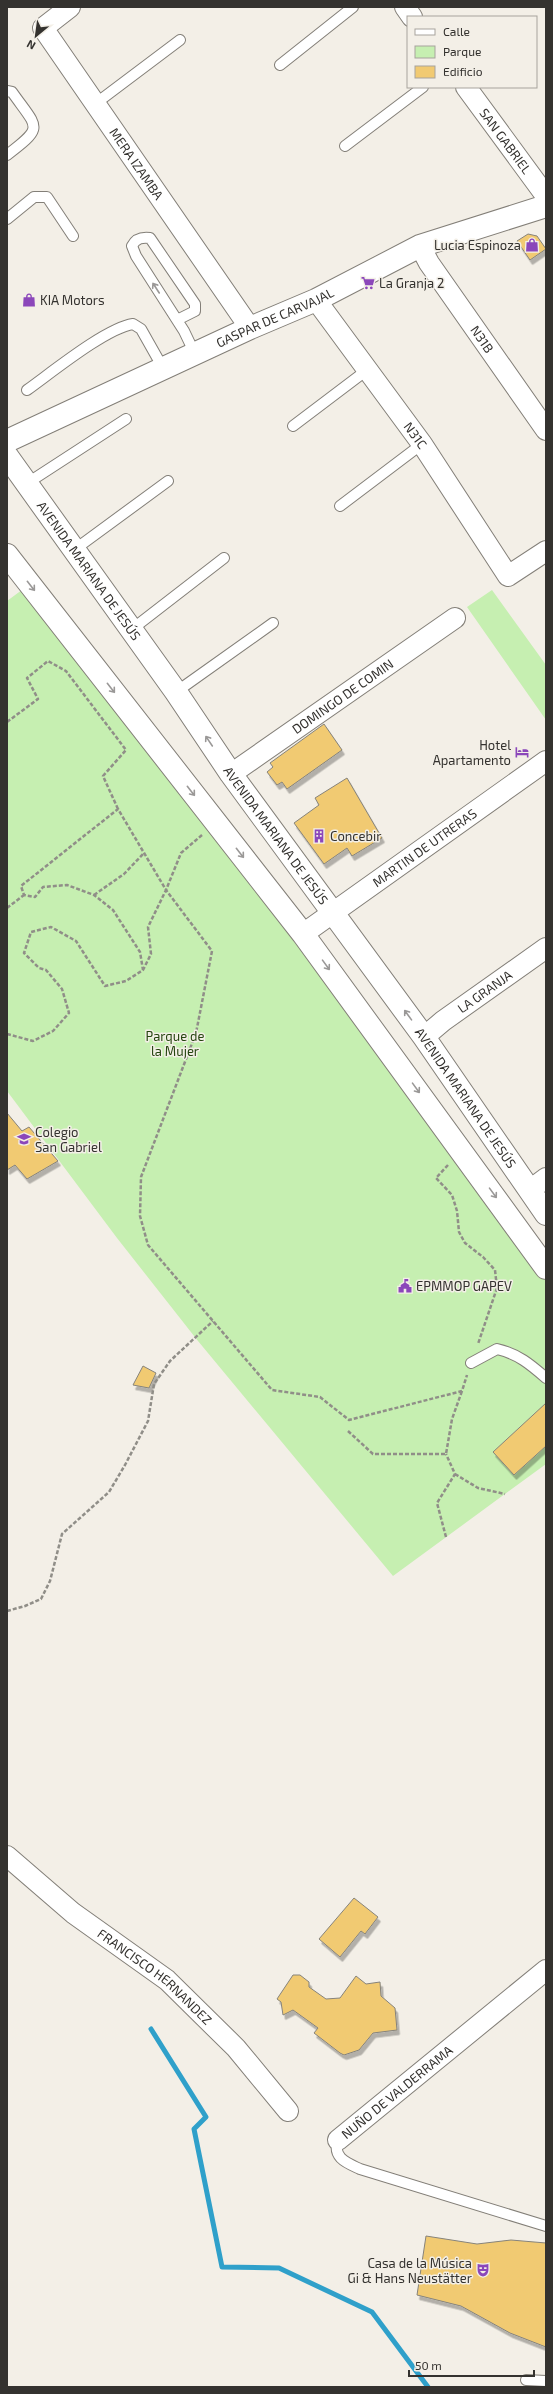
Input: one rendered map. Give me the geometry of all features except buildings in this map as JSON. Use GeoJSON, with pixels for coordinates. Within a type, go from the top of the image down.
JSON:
{"type":"FeatureCollection","features":[{"type":"Feature","properties":{"kind":"main road","name":"GASPAR DE CARVAJAL"},"geometry":{"type":"LineString","coordinates":[[7,441],[250,328],[316,300],[420,246],[546,206]]}},
{"type":"Feature","properties":{"kind":"main road","name":"AVENIDA MARIANA DE JESÚS"},"geometry":{"type":"LineString","coordinates":[[7,456],[176,692],[231,774],[540,1197]]}},
{"type":"Feature","properties":{"kind":"main road"},"geometry":{"type":"LineString","coordinates":[[7,555],[303,934],[514,1221],[546,1268]]}},
{"type":"Feature","properties":{"kind":"main road"},"geometry":{"type":"LineString","coordinates":[[514,1221],[540,1197]]}},
{"type":"Feature","properties":{"kind":"street","name":"MERA IZAMBA"},"geometry":{"type":"LineString","coordinates":[[70,7],[43,28],[250,328]]}},
{"type":"Feature","properties":{"kind":"street"},"geometry":{"type":"LineString","coordinates":[[404,7],[411,16]]}},
{"type":"Feature","properties":{"kind":"street","name":"SAN GABRIEL"},"geometry":{"type":"LineString","coordinates":[[467,88],[546,196]]}},
{"type":"Feature","properties":{"kind":"street","name":"N31B"},"geometry":{"type":"LineString","coordinates":[[420,246],[428,263],[546,430]]}},
{"type":"Feature","properties":{"kind":"street","name":"N31C"},"geometry":{"type":"LineString","coordinates":[[316,300],[422,444],[508,576],[546,551]]}},
{"type":"Feature","properties":{"kind":"street","name":"DOMINGO DE COMIN"},"geometry":{"type":"LineString","coordinates":[[231,774],[455,618]]}},
{"type":"Feature","properties":{"kind":"street","name":"MARTIN DE UTRERAS"},"geometry":{"type":"LineString","coordinates":[[303,934],[546,761]]}},
{"type":"Feature","properties":{"kind":"street","name":"LA GRANJA"},"geometry":{"type":"LineString","coordinates":[[424,1037],[443,1020],[546,948]]}},
{"type":"Feature","properties":{"kind":"street","name":"FRANCISCO HERNANDEZ"},"geometry":{"type":"LineString","coordinates":[[7,1856],[73,1914],[167,1980],[236,2048],[288,2111]]}},
{"type":"Feature","properties":{"kind":"street","name":"NUÑO DE VALDERRAMA"},"geometry":{"type":"LineString","coordinates":[[338,2140],[546,1970]]}},
{"type":"Feature","properties":{"kind":"lane"},"geometry":{"type":"LineString","coordinates":[[280,66],[353,7]]}},
{"type":"Feature","properties":{"kind":"lane"},"geometry":{"type":"LineString","coordinates":[[95,104],[180,40]]}},
{"type":"Feature","properties":{"kind":"lane"},"geometry":{"type":"LineString","coordinates":[[345,146],[422,88]]}},
{"type":"Feature","properties":{"kind":"lane"},"geometry":{"type":"LineString","coordinates":[[7,91],[12,92],[32,120],[35,128],[34,134],[7,155]]}},
{"type":"Feature","properties":{"kind":"lane"},"geometry":{"type":"LineString","coordinates":[[7,219],[34,197],[47,197],[73,236]]}},
{"type":"Feature","properties":{"kind":"lane"},"geometry":{"type":"LineString","coordinates":[[177,320],[195,311],[195,304],[150,238],[142,237],[134,241],[132,246],[136,256],[177,320],[195,354]]}},
{"type":"Feature","properties":{"kind":"lane"},"geometry":{"type":"LineString","coordinates":[[27,390],[108,333],[123,325],[133,324],[141,329],[163,368]]}},
{"type":"Feature","properties":{"kind":"lane"},"geometry":{"type":"LineString","coordinates":[[293,426],[367,370]]}},
{"type":"Feature","properties":{"kind":"lane"},"geometry":{"type":"LineString","coordinates":[[26,484],[126,419]]}},
{"type":"Feature","properties":{"kind":"lane"},"geometry":{"type":"LineString","coordinates":[[340,506],[422,444]]}},
{"type":"Feature","properties":{"kind":"lane"},"geometry":{"type":"LineString","coordinates":[[74,550],[168,481]]}},
{"type":"Feature","properties":{"kind":"lane"},"geometry":{"type":"LineString","coordinates":[[132,630],[224,558]]}},
{"type":"Feature","properties":{"kind":"lane"},"geometry":{"type":"LineString","coordinates":[[176,692],[273,623]]}},
{"type":"Feature","properties":{"kind":"lane"},"geometry":{"type":"LineString","coordinates":[[471,1363],[496,1349],[507,1352],[529,1362],[546,1378]]}},
{"type":"Feature","properties":{"kind":"lane","name":"NUÑO DE VALDERRAMA"},"geometry":{"type":"LineString","coordinates":[[338,2140],[336,2150],[343,2162],[360,2169],[546,2226]]}},
{"type":"Feature","properties":{"kind":"lane"},"geometry":{"type":"LineString","coordinates":[[526,2380],[546,2381]]}},
{"type":"Feature","properties":{"kind":"path"},"geometry":{"type":"LineString","coordinates":[[7,722],[38,699],[26,678],[48,661],[66,671],[126,750],[103,776],[118,809],[166,890],[212,951],[196,1033],[141,1177],[140,1216],[148,1246],[272,1390],[320,1397],[349,1420],[462,1391]]}},
{"type":"Feature","properties":{"kind":"path"},"geometry":{"type":"LineString","coordinates":[[24,895],[21,886],[118,809]]}},
{"type":"Feature","properties":{"kind":"path"},"geometry":{"type":"LineString","coordinates":[[7,1034],[33,1041],[53,1031],[69,1014],[62,989],[46,970],[38,968],[24,953],[31,932],[51,927],[76,941],[105,986],[126,981],[143,970],[151,954],[148,927],[166,890],[181,853],[216,822]]}},
{"type":"Feature","properties":{"kind":"path"},"geometry":{"type":"LineString","coordinates":[[94,895],[124,874],[144,853]]}},
{"type":"Feature","properties":{"kind":"path"},"geometry":{"type":"LineString","coordinates":[[7,908],[24,895],[35,897],[43,887],[67,885],[94,895],[113,910],[140,952],[143,970]]}},
{"type":"Feature","properties":{"kind":"path"},"geometry":{"type":"LineString","coordinates":[[448,1165],[436,1178],[452,1195],[457,1211],[459,1232],[465,1243],[484,1257],[495,1270],[497,1288],[452,1420],[446,1454],[455,1474],[478,1488],[505,1494]]}},
{"type":"Feature","properties":{"kind":"path"},"geometry":{"type":"LineString","coordinates":[[7,1611],[25,1606],[41,1599],[50,1581],[62,1534],[109,1492],[125,1465],[148,1421],[154,1384],[170,1361],[213,1321]]}},
{"type":"Feature","properties":{"kind":"path"},"geometry":{"type":"LineString","coordinates":[[348,1431],[373,1454],[446,1454]]}},
{"type":"Feature","properties":{"kind":"path"},"geometry":{"type":"LineString","coordinates":[[446,1537],[437,1503],[455,1474]]}},
{"type":"Feature","properties":{"kind":"green space","name":"Parque de la Mujer"},"geometry":{"type":"Polygon","coordinates":[[[30,584],[546,1276],[546,1464],[393,1576],[198,1341],[117,1238],[7,1091],[7,601],[30,584]]]}},
{"type":"Feature","properties":{"kind":"green space"},"geometry":{"type":"Polygon","coordinates":[[[492,590],[546,665],[546,720],[467,607],[492,590]]]}},
{"type":"Feature","properties":{"kind":"waterway"},"geometry":{"type":"LineString","coordinates":[[151,2029],[206,2117],[194,2129],[222,2267],[279,2268],[372,2312],[428,2387]]}},
{"type":"Feature","properties":{"kind":"place","name":"Lucia Espinoza"},"geometry":{"type":"Point","coordinates":[532,245]}},
{"type":"Feature","properties":{"kind":"place","name":"La Granja 2"},"geometry":{"type":"Point","coordinates":[368,283]}},
{"type":"Feature","properties":{"kind":"place","name":"KIA Motors"},"geometry":{"type":"Point","coordinates":[29,300]}},
{"type":"Feature","properties":{"kind":"place","name":"Hotel Apartamento"},"geometry":{"type":"Point","coordinates":[522,752]}},
{"type":"Feature","properties":{"kind":"place","name":"Concebir"},"geometry":{"type":"Point","coordinates":[319,836]}},
{"type":"Feature","properties":{"kind":"place","name":"Colegio San Gabriel"},"geometry":{"type":"Point","coordinates":[24,1139]}},
{"type":"Feature","properties":{"kind":"place","name":"EPMMOP GAPEV"},"geometry":{"type":"Point","coordinates":[405,1286]}},
{"type":"Feature","properties":{"kind":"place","name":"Casa de la Música Gi & Hans Neustätter"},"geometry":{"type":"Point","coordinates":[483,2270]}}]}
